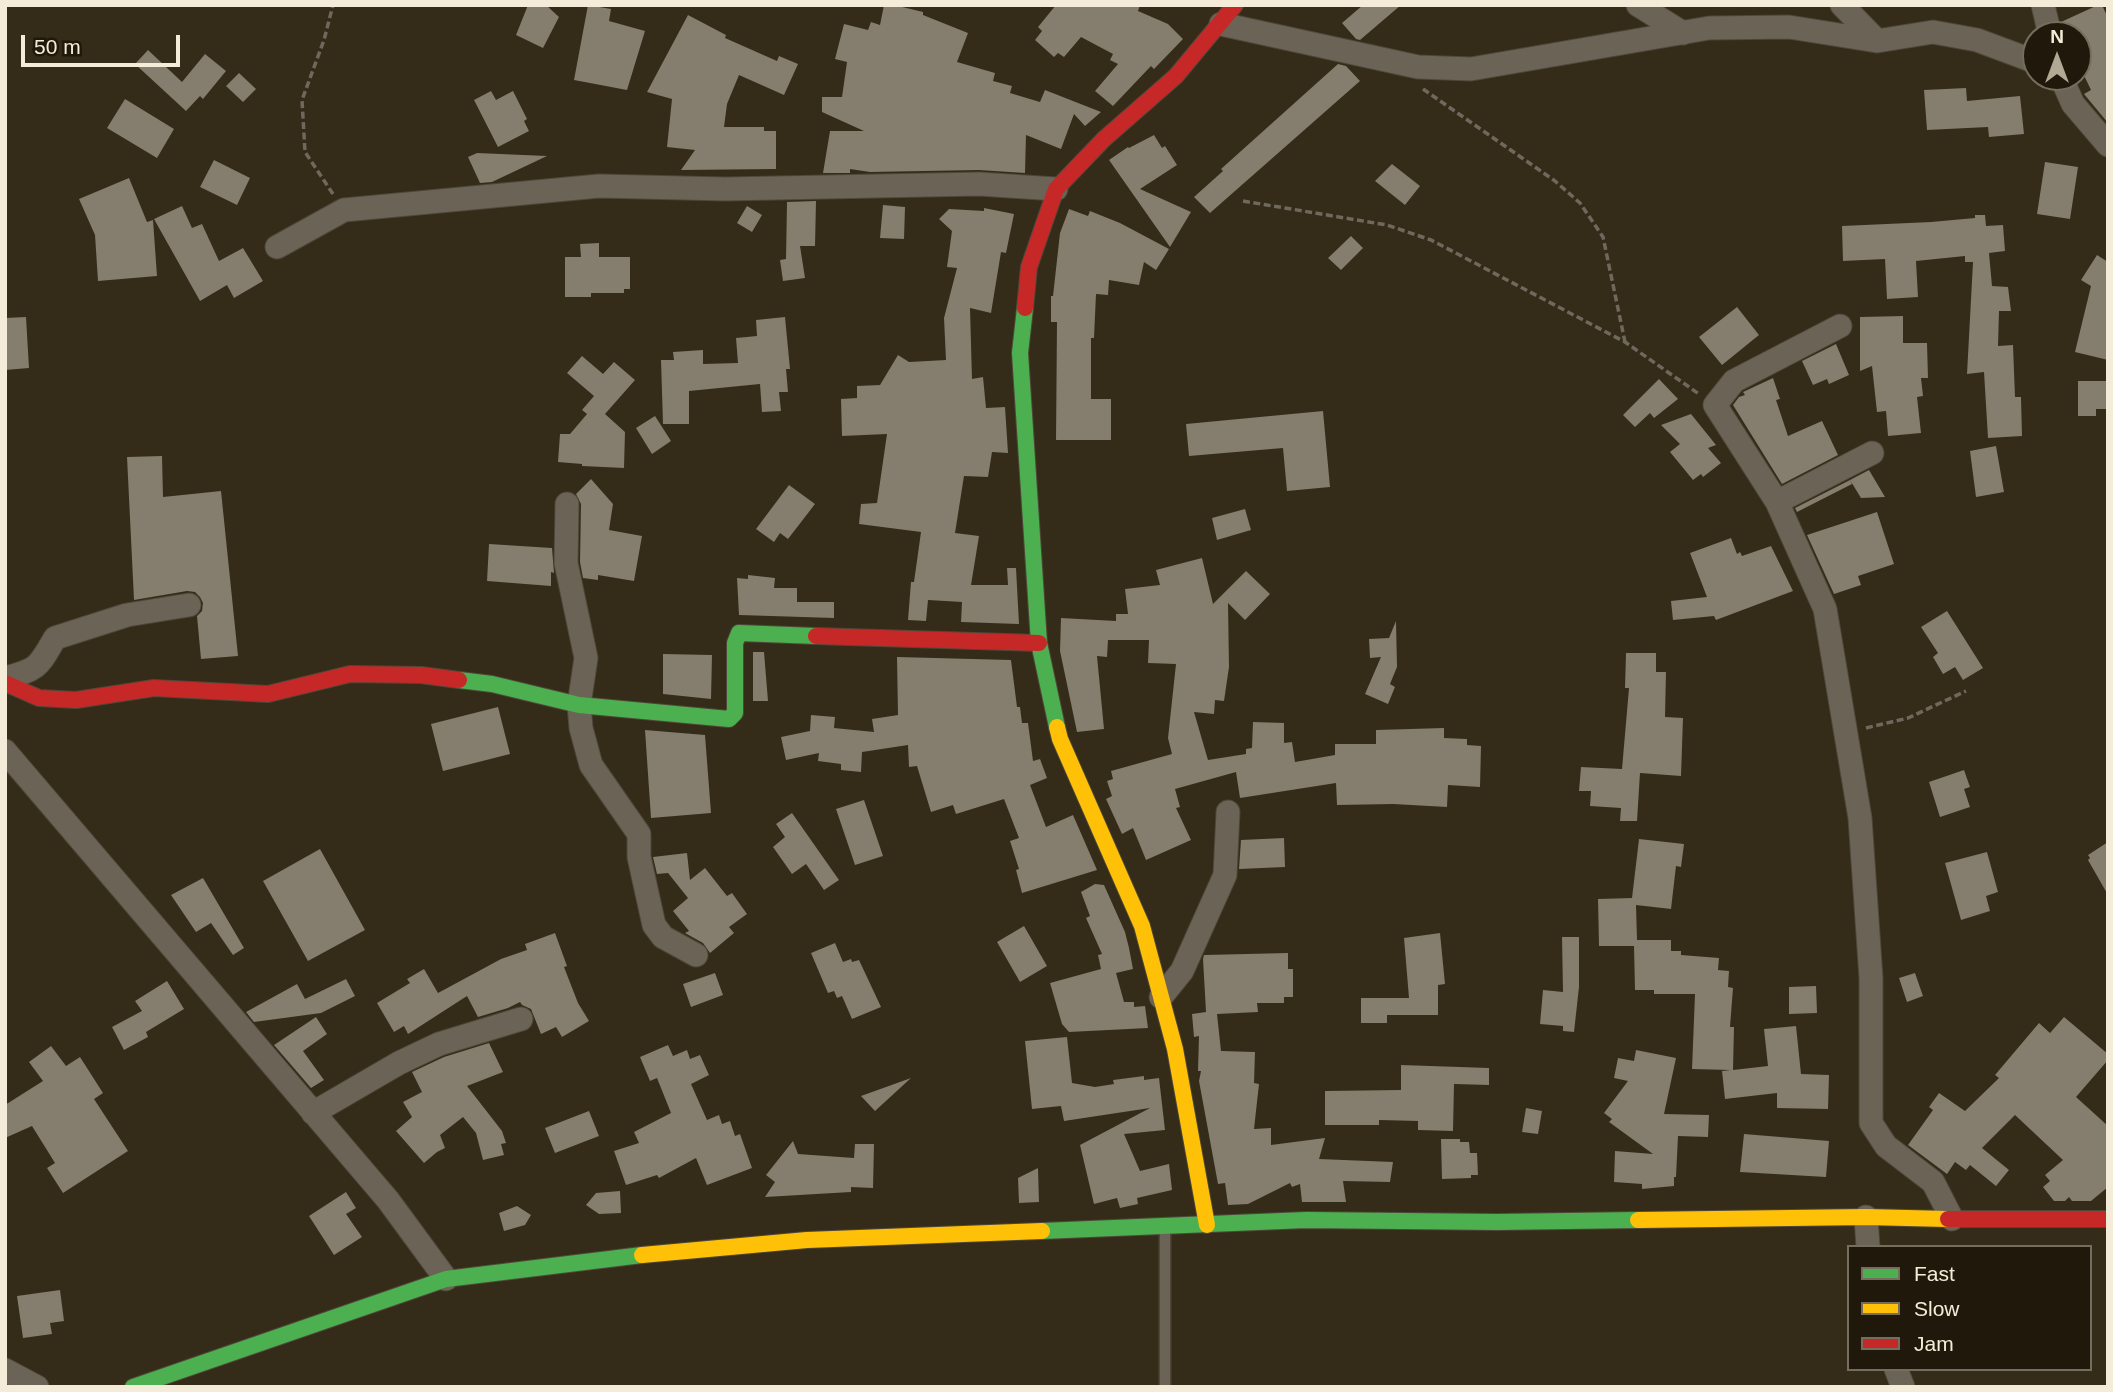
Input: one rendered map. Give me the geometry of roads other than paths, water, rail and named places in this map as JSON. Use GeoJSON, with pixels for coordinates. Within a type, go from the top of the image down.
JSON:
{"type":"FeatureCollection","features":[{"type":"Feature","properties":{"kind":"street"},"geometry":{"type":"LineString","coordinates":[[1207,1225],[1175,1049],[1143,926],[1060,739],[1039,643],[1020,352],[1029,267],[1056,189],[1104,139],[1176,76],[1235,5]]}},
{"type":"Feature","properties":{"kind":"street"},"geometry":{"type":"LineString","coordinates":[[1638,5],[1683,33]]}},
{"type":"Feature","properties":{"kind":"street"},"geometry":{"type":"LineString","coordinates":[[1842,5],[1877,41]]}},
{"type":"Feature","properties":{"kind":"street"},"geometry":{"type":"LineString","coordinates":[[1221,24],[1418,67],[1472,69],[1709,28],[1789,27],[1877,41],[1933,32],[1977,40],[2022,57]]}},
{"type":"Feature","properties":{"kind":"street"},"geometry":{"type":"LineString","coordinates":[[2067,91],[2073,104],[2108,145]]}},
{"type":"Feature","properties":{"kind":"street"},"geometry":{"type":"LineString","coordinates":[[277,247],[344,210],[599,186],[725,189],[979,184],[1056,189]]}},
{"type":"Feature","properties":{"kind":"street"},"geometry":{"type":"LineString","coordinates":[[1840,326],[1734,381],[1715,405],[1777,502],[1825,609],[1860,818],[1871,978],[1871,1123],[1886,1146],[1933,1182],[1952,1219]]}},
{"type":"Feature","properties":{"kind":"street"},"geometry":{"type":"LineString","coordinates":[[1777,502],[1872,453]]}},
{"type":"Feature","properties":{"kind":"street"},"geometry":{"type":"LineString","coordinates":[[567,504],[566,563],[586,658],[579,705],[581,728],[591,765],[639,834],[639,857],[654,925],[663,937],[695,955]]}},
{"type":"Feature","properties":{"kind":"street"},"geometry":{"type":"LineString","coordinates":[[5,681],[38,667],[55,638],[127,615],[189,605]]}},
{"type":"Feature","properties":{"kind":"street"},"geometry":{"type":"LineString","coordinates":[[5,681],[39,698],[76,700],[154,688],[268,694],[350,674],[421,675],[492,684],[579,705],[729,719],[735,713],[735,643],[739,633],[1039,643]]}},
{"type":"Feature","properties":{"kind":"street"},"geometry":{"type":"LineString","coordinates":[[5,751],[388,1200],[446,1279]]}},
{"type":"Feature","properties":{"kind":"street"},"geometry":{"type":"LineString","coordinates":[[1161,997],[1182,971],[1225,875],[1228,812]]}},
{"type":"Feature","properties":{"kind":"street"},"geometry":{"type":"LineString","coordinates":[[313,1113],[399,1063],[439,1044],[521,1018]]}},
{"type":"Feature","properties":{"kind":"street"},"geometry":{"type":"LineString","coordinates":[[1866,1217],[1868,1245]]}},
{"type":"Feature","properties":{"kind":"street"},"geometry":{"type":"LineString","coordinates":[[133,1387],[446,1279],[678,1250],[794,1241],[1306,1220],[1497,1222],[1866,1217],[2108,1219]]}},
{"type":"Feature","properties":{"kind":"street"},"geometry":{"type":"LineString","coordinates":[[5,1370],[37,1387]]}},
{"type":"Feature","properties":{"kind":"lane"},"geometry":{"type":"LineString","coordinates":[[1165,1226],[1165,1387]]}}]}
